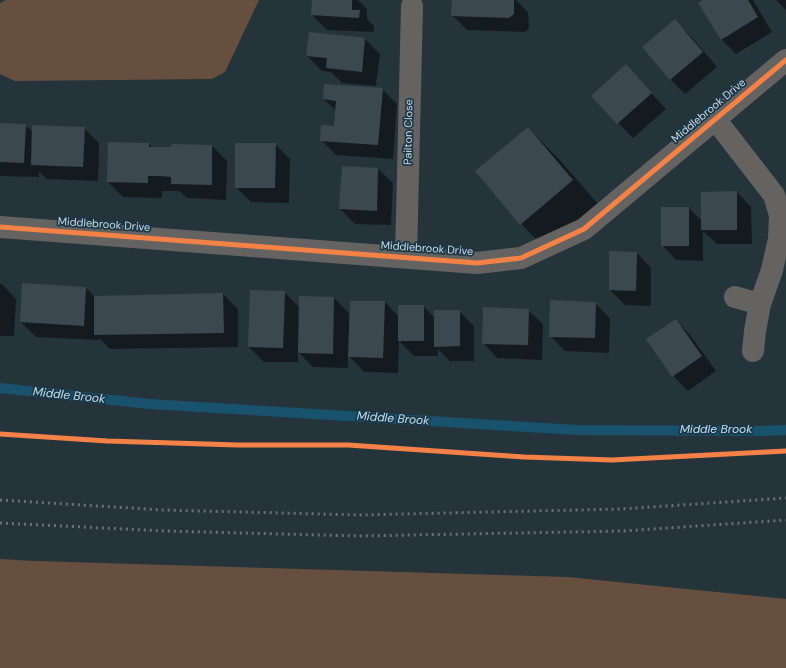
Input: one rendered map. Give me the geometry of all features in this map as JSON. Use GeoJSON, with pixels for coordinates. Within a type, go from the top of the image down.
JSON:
{"type":"FeatureCollection","features":[{"type":"Feature","properties":{"kind":"street","name":"Pailton Close"},"geometry":{"type":"LineString","coordinates":[[406,257],[412,6]]}},
{"type":"Feature","properties":{"kind":"street","name":"Middlebrook Drive"},"geometry":{"type":"LineString","coordinates":[[0,228],[477,263],[521,258],[584,229],[786,60]]}},
{"type":"Feature","properties":{"kind":"street"},"geometry":{"type":"LineString","coordinates":[[715,119],[774,195],[780,215],[779,239],[772,270],[760,304],[753,351]]}},
{"type":"Feature","properties":{"kind":"street"},"geometry":{"type":"LineString","coordinates":[[735,298],[760,304]]}},
{"type":"Feature","properties":{"kind":"shaded area"},"geometry":{"type":"Polygon","coordinates":[[[6,0],[259,0],[225,72],[212,79],[15,81],[0,74],[0,3],[6,0]]]}},
{"type":"Feature","properties":{"kind":"shaded area"},"geometry":{"type":"Polygon","coordinates":[[[0,559],[568,577],[786,599],[786,668],[0,668],[0,559]]]}},
{"type":"Feature","properties":{"kind":"building"},"geometry":{"type":"Polygon","coordinates":[[[312,0],[352,0],[352,10],[360,10],[359,18],[311,15],[312,0]]]}},
{"type":"Feature","properties":{"kind":"building"},"geometry":{"type":"Polygon","coordinates":[[[452,0],[514,0],[514,14],[509,18],[451,16],[452,0]]]}},
{"type":"Feature","properties":{"kind":"building"},"geometry":{"type":"Polygon","coordinates":[[[703,0],[748,0],[758,17],[721,40],[698,3],[703,0]]]}},
{"type":"Feature","properties":{"kind":"building"},"geometry":{"type":"Polygon","coordinates":[[[675,19],[703,52],[670,80],[642,47],[675,19]]]}},
{"type":"Feature","properties":{"kind":"building"},"geometry":{"type":"Polygon","coordinates":[[[309,32],[365,38],[362,72],[326,68],[327,58],[306,56],[309,32]]]}},
{"type":"Feature","properties":{"kind":"building"},"geometry":{"type":"Polygon","coordinates":[[[626,64],[652,93],[617,124],[591,96],[626,64]]]}},
{"type":"Feature","properties":{"kind":"building"},"geometry":{"type":"Polygon","coordinates":[[[324,84],[383,88],[378,145],[320,141],[321,125],[334,126],[336,101],[323,99],[324,84]]]}},
{"type":"Feature","properties":{"kind":"building"},"geometry":{"type":"Polygon","coordinates":[[[0,123],[26,124],[24,163],[0,162],[0,123]]]}},
{"type":"Feature","properties":{"kind":"building"},"geometry":{"type":"Polygon","coordinates":[[[32,125],[85,127],[83,167],[31,165],[32,125]]]}},
{"type":"Feature","properties":{"kind":"building"},"geometry":{"type":"Polygon","coordinates":[[[528,127],[573,180],[520,225],[475,171],[528,127]]]}},
{"type":"Feature","properties":{"kind":"building"},"geometry":{"type":"Polygon","coordinates":[[[108,142],[149,143],[149,147],[172,147],[171,144],[212,145],[212,185],[171,184],[171,177],[160,176],[148,176],[148,183],[107,182],[108,142]]]}},
{"type":"Feature","properties":{"kind":"building"},"geometry":{"type":"Polygon","coordinates":[[[235,143],[276,143],[275,188],[235,188],[235,143]]]}},
{"type":"Feature","properties":{"kind":"building"},"geometry":{"type":"Polygon","coordinates":[[[342,166],[378,168],[377,211],[339,209],[342,166]]]}},
{"type":"Feature","properties":{"kind":"building"},"geometry":{"type":"Polygon","coordinates":[[[737,191],[737,230],[701,230],[701,192],[737,191]]]}},
{"type":"Feature","properties":{"kind":"building"},"geometry":{"type":"Polygon","coordinates":[[[661,207],[689,207],[689,246],[661,246],[661,207]]]}},
{"type":"Feature","properties":{"kind":"building"},"geometry":{"type":"Polygon","coordinates":[[[609,251],[637,252],[636,291],[609,290],[609,251]]]}},
{"type":"Feature","properties":{"kind":"building"},"geometry":{"type":"Polygon","coordinates":[[[22,283],[86,287],[84,326],[20,322],[22,283]]]}},
{"type":"Feature","properties":{"kind":"building"},"geometry":{"type":"Polygon","coordinates":[[[250,290],[285,291],[283,348],[248,347],[250,290]]]}},
{"type":"Feature","properties":{"kind":"building"},"geometry":{"type":"Polygon","coordinates":[[[223,293],[224,333],[94,335],[94,296],[223,293]]]}},
{"type":"Feature","properties":{"kind":"building"},"geometry":{"type":"Polygon","coordinates":[[[299,296],[334,297],[333,354],[298,353],[299,296]]]}},
{"type":"Feature","properties":{"kind":"building"},"geometry":{"type":"Polygon","coordinates":[[[550,300],[596,302],[595,338],[549,337],[550,300]]]}},
{"type":"Feature","properties":{"kind":"building"},"geometry":{"type":"Polygon","coordinates":[[[350,301],[385,301],[383,358],[348,357],[350,301]]]}},
{"type":"Feature","properties":{"kind":"building"},"geometry":{"type":"Polygon","coordinates":[[[398,305],[424,305],[424,341],[398,341],[398,305]]]}},
{"type":"Feature","properties":{"kind":"building"},"geometry":{"type":"Polygon","coordinates":[[[483,307],[529,309],[528,345],[482,344],[483,307]]]}},
{"type":"Feature","properties":{"kind":"building"},"geometry":{"type":"Polygon","coordinates":[[[434,310],[460,310],[460,346],[434,347],[434,310]]]}},
{"type":"Feature","properties":{"kind":"building"},"geometry":{"type":"Polygon","coordinates":[[[676,319],[702,356],[672,377],[646,339],[676,319]]]}},
{"type":"Feature","properties":{"kind":"waterway","name":"Middle Brook"},"geometry":{"type":"LineString","coordinates":[[0,388],[150,404],[577,430],[786,430]]}},
{"type":"Feature","properties":{"kind":"railway"},"geometry":{"type":"LineString","coordinates":[[0,500],[163,510],[359,515],[621,509],[786,498]]}},
{"type":"Feature","properties":{"kind":"railway"},"geometry":{"type":"LineString","coordinates":[[0,523],[165,531],[359,536],[623,531],[786,520]]}},
{"type":"Feature","properties":{"kind":"cycle path"},"geometry":{"type":"LineString","coordinates":[[0,227],[477,263],[521,258],[584,229],[786,60]]}},
{"type":"Feature","properties":{"kind":"cycle path"},"geometry":{"type":"LineString","coordinates":[[0,434],[107,441],[238,445],[348,445],[524,457],[612,460],[786,451]]}}]}
